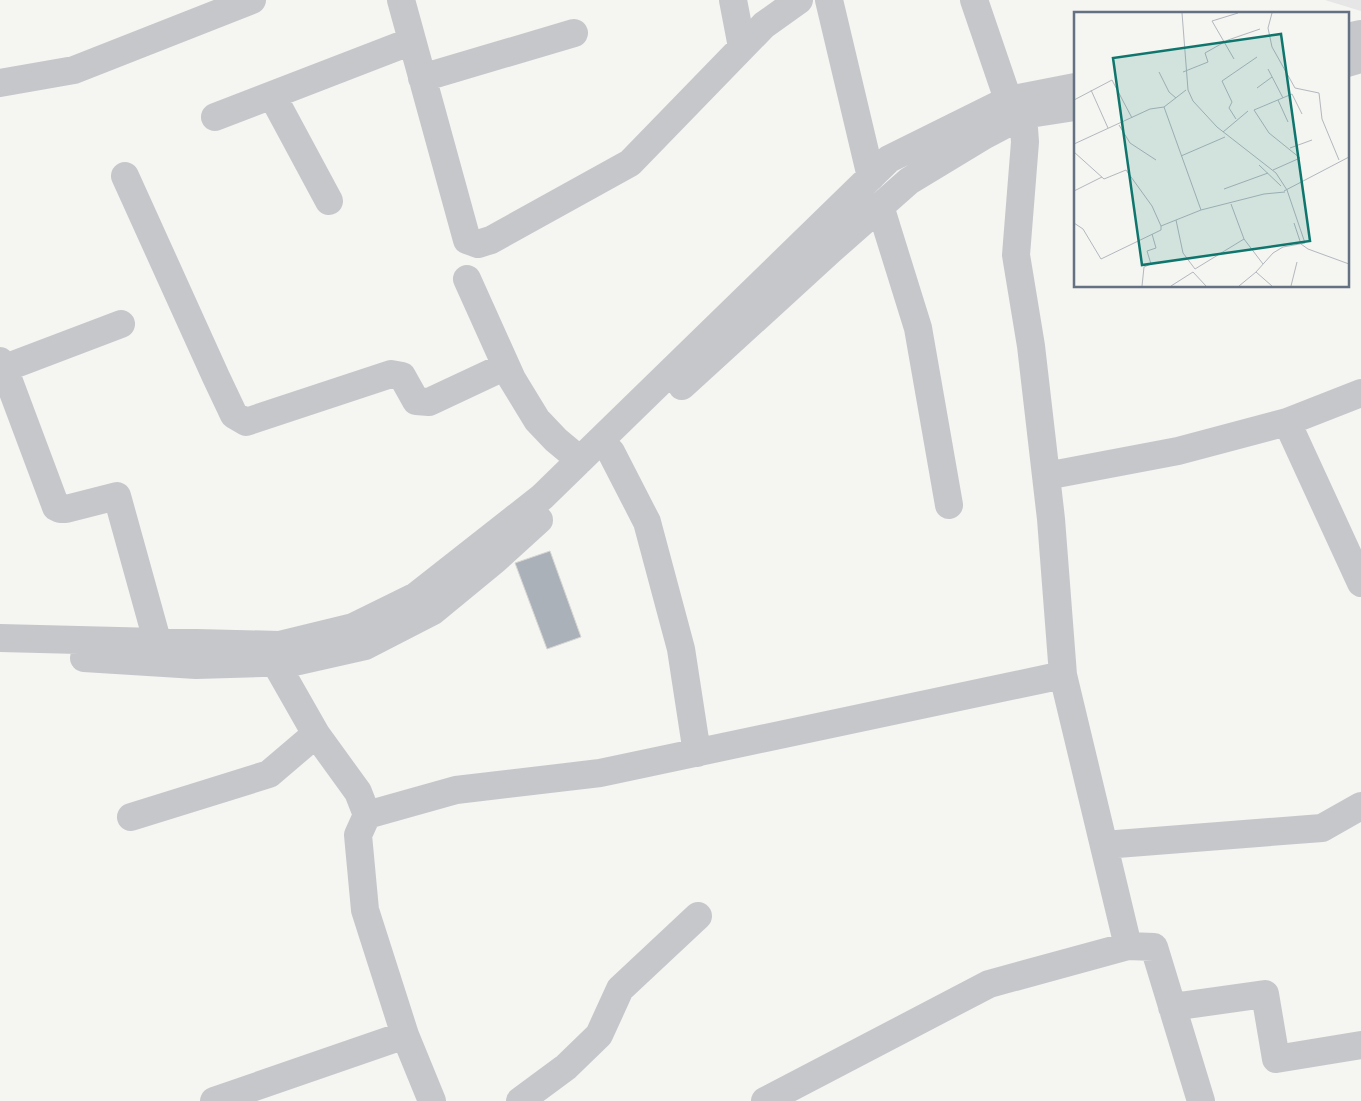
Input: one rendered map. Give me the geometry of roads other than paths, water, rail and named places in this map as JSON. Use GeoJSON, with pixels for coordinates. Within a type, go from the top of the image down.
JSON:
{"type":"FeatureCollection","features":[{"type":"Feature","properties":{"kind":"street"},"geometry":{"type":"LineString","coordinates":[[0,83],[74,70],[252,0]]}},
{"type":"Feature","properties":{"kind":"street"},"geometry":{"type":"LineString","coordinates":[[401,0],[467,240],[478,244],[491,240],[630,163],[764,24],[799,0]]}},
{"type":"Feature","properties":{"kind":"street"},"geometry":{"type":"LineString","coordinates":[[733,0],[742,47]]}},
{"type":"Feature","properties":{"kind":"street"},"geometry":{"type":"LineString","coordinates":[[829,0],[870,177]]}},
{"type":"Feature","properties":{"kind":"street"},"geometry":{"type":"LineString","coordinates":[[974,0],[1026,142],[1016,255],[1031,346],[1051,519],[1063,675],[1128,946]]}},
{"type":"Feature","properties":{"kind":"street"},"geometry":{"type":"LineString","coordinates":[[422,78],[574,33]]}},
{"type":"Feature","properties":{"kind":"street"},"geometry":{"type":"LineString","coordinates":[[1348,37],[1361,34]]}},
{"type":"Feature","properties":{"kind":"street"},"geometry":{"type":"LineString","coordinates":[[216,117],[412,41]]}},
{"type":"Feature","properties":{"kind":"street"},"geometry":{"type":"LineString","coordinates":[[1348,63],[1361,59]]}},
{"type":"Feature","properties":{"kind":"street"},"geometry":{"type":"LineString","coordinates":[[0,653],[155,652],[279,645],[353,627],[416,596],[542,497],[890,159],[1015,112],[1074,87]]}},
{"type":"Feature","properties":{"kind":"street"},"geometry":{"type":"LineString","coordinates":[[272,95],[329,202]]}},
{"type":"Feature","properties":{"kind":"street"},"geometry":{"type":"LineString","coordinates":[[0,638],[155,652],[196,664],[294,662],[365,646],[433,611],[496,560],[817,262],[909,181],[985,135],[1015,112],[1074,107]]}},
{"type":"Feature","properties":{"kind":"street"},"geometry":{"type":"LineString","coordinates":[[125,176],[230,408],[234,415],[246,422],[391,374],[402,376],[416,401],[429,402],[506,366]]}},
{"type":"Feature","properties":{"kind":"street"},"geometry":{"type":"LineString","coordinates":[[880,206],[918,328],[949,504]]}},
{"type":"Feature","properties":{"kind":"street"},"geometry":{"type":"LineString","coordinates":[[467,279],[512,379],[537,420],[556,440],[580,460]]}},
{"type":"Feature","properties":{"kind":"street"},"geometry":{"type":"LineString","coordinates":[[121,324],[1,366],[56,507],[66,509],[116,496],[154,633],[155,652]]}},
{"type":"Feature","properties":{"kind":"street"},"geometry":{"type":"LineString","coordinates":[[1046,476],[1178,451],[1287,422],[1361,393]]}},
{"type":"Feature","properties":{"kind":"street"},"geometry":{"type":"LineString","coordinates":[[1287,422],[1361,583]]}},
{"type":"Feature","properties":{"kind":"street"},"geometry":{"type":"LineString","coordinates":[[611,452],[647,522],[681,649],[697,753]]}},
{"type":"Feature","properties":{"kind":"street"},"geometry":{"type":"LineString","coordinates":[[275,662],[316,734],[358,792],[367,815],[358,835],[365,910],[405,1035],[432,1101]]}},
{"type":"Feature","properties":{"kind":"street"},"geometry":{"type":"LineString","coordinates":[[367,815],[456,790],[600,773],[1063,675]]}},
{"type":"Feature","properties":{"kind":"street"},"geometry":{"type":"LineString","coordinates":[[131,818],[269,774],[316,734]]}},
{"type":"Feature","properties":{"kind":"street"},"geometry":{"type":"LineString","coordinates":[[1104,845],[1322,828],[1361,806]]}},
{"type":"Feature","properties":{"kind":"street"},"geometry":{"type":"LineString","coordinates":[[520,1101],[566,1067],[599,1034],[620,989],[698,916]]}},
{"type":"Feature","properties":{"kind":"street"},"geometry":{"type":"LineString","coordinates":[[765,1101],[989,984],[1128,946],[1154,947],[1201,1101]]}},
{"type":"Feature","properties":{"kind":"street"},"geometry":{"type":"LineString","coordinates":[[1172,1007],[1265,994],[1276,1059],[1361,1045]]}},
{"type":"Feature","properties":{"kind":"street"},"geometry":{"type":"LineString","coordinates":[[214,1101],[405,1035]]}}]}
